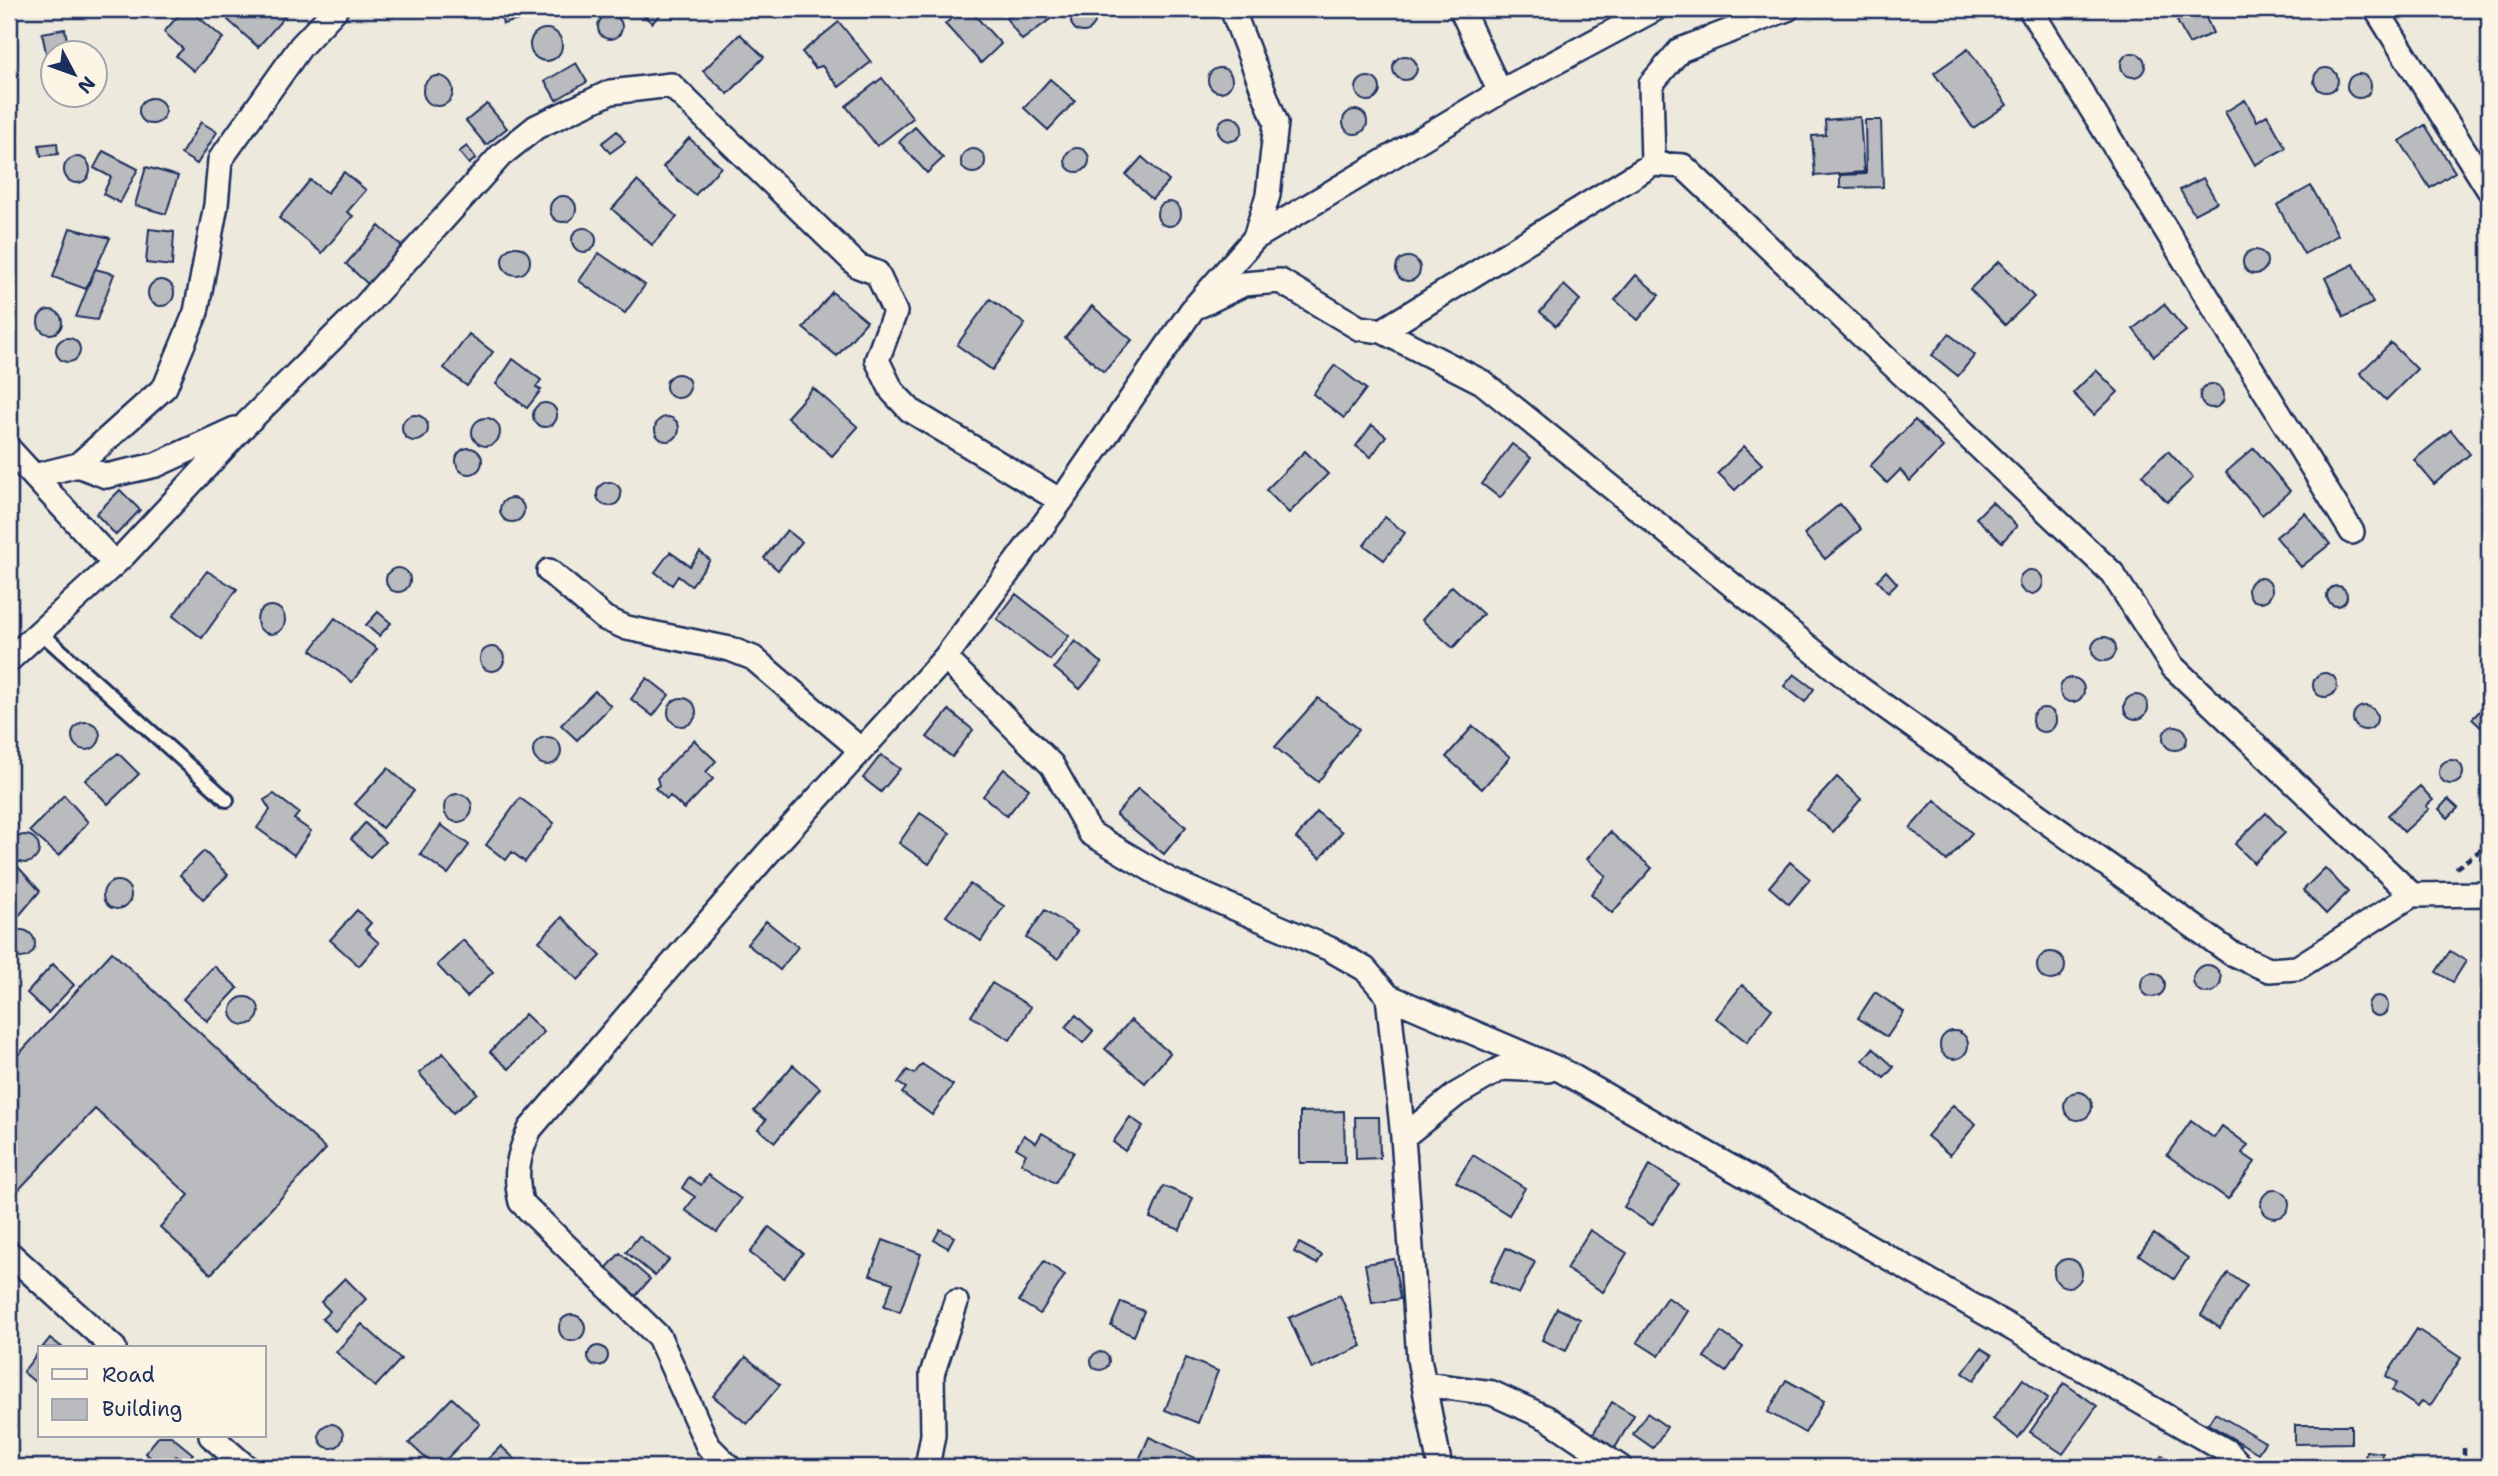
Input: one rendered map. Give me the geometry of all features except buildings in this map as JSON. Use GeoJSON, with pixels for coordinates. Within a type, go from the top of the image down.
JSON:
{"type":"FeatureCollection","features":[{"type":"Feature","properties":{"kind":"street"},"geometry":{"type":"LineString","coordinates":[[34,476],[78,465],[164,387],[196,312],[216,205],[220,160],[300,46],[336,9]]}},
{"type":"Feature","properties":{"kind":"street"},"geometry":{"type":"LineString","coordinates":[[1232,9],[1276,123],[1268,195],[1255,238]]}},
{"type":"Feature","properties":{"kind":"street"},"geometry":{"type":"LineString","coordinates":[[1461,9],[1500,92]]}},
{"type":"Feature","properties":{"kind":"street"},"geometry":{"type":"LineString","coordinates":[[729,1467],[708,1446],[659,1337],[521,1202],[516,1180],[519,1153],[530,1129],[945,657],[1061,501],[1192,310],[1255,238],[1500,92],[1655,9]]}},
{"type":"Feature","properties":{"kind":"street"},"geometry":{"type":"LineString","coordinates":[[1653,164],[1651,85],[1680,50],[1787,9]]}},
{"type":"Feature","properties":{"kind":"street"},"geometry":{"type":"LineString","coordinates":[[2030,9],[2352,532]]}},
{"type":"Feature","properties":{"kind":"street"},"geometry":{"type":"LineString","coordinates":[[2376,9],[2489,190]]}},
{"type":"Feature","properties":{"kind":"street"},"geometry":{"type":"LineString","coordinates":[[9,660],[114,564],[247,423],[364,307],[501,155],[536,127],[611,92],[671,85],[858,266],[877,273],[895,312],[877,360],[892,391],[910,410],[1061,501]]}},
{"type":"Feature","properties":{"kind":"street"},"geometry":{"type":"LineString","coordinates":[[1382,331],[1653,164],[1684,166],[2112,573],[2172,666],[2412,895]]}},
{"type":"Feature","properties":{"kind":"street"},"geometry":{"type":"LineString","coordinates":[[1192,310],[1244,284],[1280,281],[1359,328],[1382,331],[1482,382],[1859,688],[2231,953],[2269,970],[2297,968],[2412,895],[2489,894]]}},
{"type":"Feature","properties":{"kind":"street"},"geometry":{"type":"LineString","coordinates":[[78,465],[106,476],[156,465],[247,423]]}},
{"type":"Feature","properties":{"kind":"street"},"geometry":{"type":"LineString","coordinates":[[9,450],[114,564]]}},
{"type":"Feature","properties":{"kind":"street"},"geometry":{"type":"LineString","coordinates":[[549,571],[604,618],[627,628],[730,649],[753,658],[861,750]]}},
{"type":"Feature","properties":{"kind":"street"},"geometry":{"type":"LineString","coordinates":[[945,657],[1052,765],[1090,833],[1169,880],[1331,949],[1365,970],[1388,996],[1561,1070],[2228,1452],[2242,1467]]}},
{"type":"Feature","properties":{"kind":"street"},"geometry":{"type":"LineString","coordinates":[[1388,996],[1403,1137],[1419,1359],[1440,1467]]}},
{"type":"Feature","properties":{"kind":"street"},"geometry":{"type":"LineString","coordinates":[[1403,1137],[1457,1094],[1502,1068],[1561,1070]]}},
{"type":"Feature","properties":{"kind":"street"},"geometry":{"type":"LineString","coordinates":[[9,1253],[112,1346]]}},
{"type":"Feature","properties":{"kind":"street"},"geometry":{"type":"LineString","coordinates":[[927,1467],[933,1435],[932,1374],[956,1302]]}},
{"type":"Feature","properties":{"kind":"street"},"geometry":{"type":"LineString","coordinates":[[1424,1384],[1492,1393],[1547,1418],[1620,1467]]}},
{"type":"Feature","properties":{"kind":"street"},"geometry":{"type":"LineString","coordinates":[[213,1438],[246,1467]]}},
{"type":"Feature","properties":{"kind":"lane"},"geometry":{"type":"LineString","coordinates":[[39,631],[227,800]]}},
{"type":"Feature","properties":{"kind":"path"},"geometry":{"type":"LineString","coordinates":[[2464,1448],[2464,1467]]}}]}
